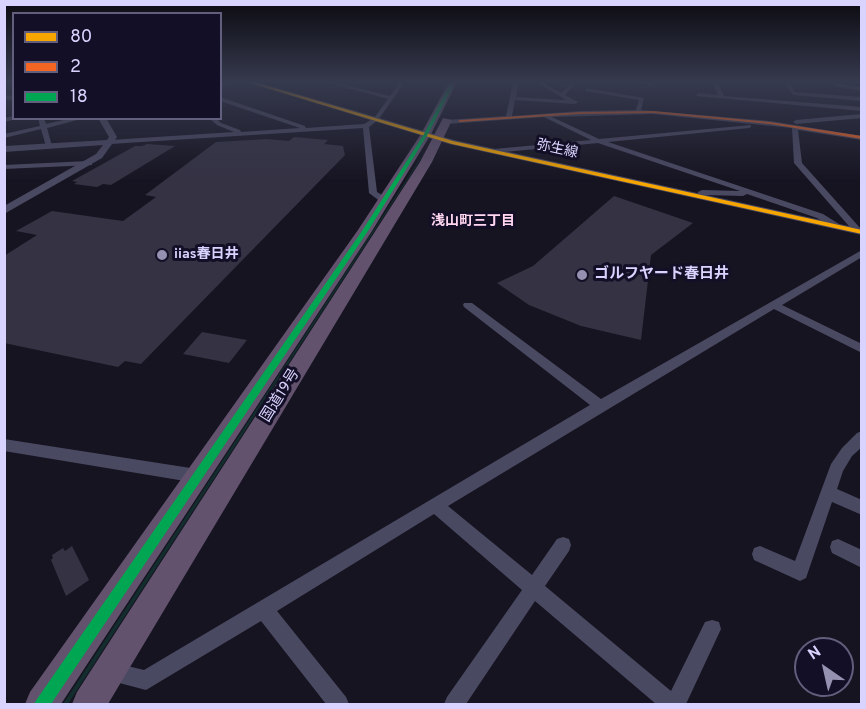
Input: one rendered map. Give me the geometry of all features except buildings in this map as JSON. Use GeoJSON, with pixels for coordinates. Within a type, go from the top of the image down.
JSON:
{"type":"FeatureCollection","features":[{"type":"Feature","properties":{"kind":"highway","name":"国道19号"},"geometry":{"type":"LineString","coordinates":[[42,705],[384,200],[437,131],[442,115]]}},
{"type":"Feature","properties":{"kind":"highway","name":"国道19号"},"geometry":{"type":"LineString","coordinates":[[89,705],[446,115]]}},
{"type":"Feature","properties":{"kind":"street"},"geometry":{"type":"LineString","coordinates":[[268,115],[309,129]]}},
{"type":"Feature","properties":{"kind":"street","name":"弥生線"},"geometry":{"type":"LineString","coordinates":[[363,115],[437,131],[494,151],[860,231]]}},
{"type":"Feature","properties":{"kind":"street"},"geometry":{"type":"LineString","coordinates":[[4,149],[366,126],[379,115]]}},
{"type":"Feature","properties":{"kind":"street"},"geometry":{"type":"LineString","coordinates":[[437,131],[509,118],[543,115]]}},
{"type":"Feature","properties":{"kind":"street"},"geometry":{"type":"LineString","coordinates":[[544,115],[599,141],[820,216],[836,226]]}},
{"type":"Feature","properties":{"kind":"street"},"geometry":{"type":"LineString","coordinates":[[687,115],[785,123],[861,137]]}},
{"type":"Feature","properties":{"kind":"street"},"geometry":{"type":"LineString","coordinates":[[695,115],[773,123],[861,137]]}},
{"type":"Feature","properties":{"kind":"street"},"geometry":{"type":"LineString","coordinates":[[494,151],[861,116]]}},
{"type":"Feature","properties":{"kind":"street"},"geometry":{"type":"LineString","coordinates":[[849,117],[855,122]]}},
{"type":"Feature","properties":{"kind":"street"},"geometry":{"type":"LineString","coordinates":[[42,120],[49,146]]}},
{"type":"Feature","properties":{"kind":"street"},"geometry":{"type":"LineString","coordinates":[[4,136],[74,120]]}},
{"type":"Feature","properties":{"kind":"street"},"geometry":{"type":"LineString","coordinates":[[4,211],[99,156],[113,138],[103,120]]}},
{"type":"Feature","properties":{"kind":"street"},"geometry":{"type":"LineString","coordinates":[[214,120],[238,131],[237,134]]}},
{"type":"Feature","properties":{"kind":"street"},"geometry":{"type":"LineString","coordinates":[[366,126],[373,193],[384,200]]}},
{"type":"Feature","properties":{"kind":"street"},"geometry":{"type":"LineString","coordinates":[[795,127],[798,163],[860,231]]}},
{"type":"Feature","properties":{"kind":"street"},"geometry":{"type":"LineString","coordinates":[[4,167],[89,163]]}},
{"type":"Feature","properties":{"kind":"street"},"geometry":{"type":"LineString","coordinates":[[4,176],[25,166]]}},
{"type":"Feature","properties":{"kind":"street"},"geometry":{"type":"LineString","coordinates":[[700,196],[702,192],[759,195]]}},
{"type":"Feature","properties":{"kind":"street"},"geometry":{"type":"LineString","coordinates":[[109,672],[146,680],[600,406],[861,253]]}},
{"type":"Feature","properties":{"kind":"street"},"geometry":{"type":"LineString","coordinates":[[468,305],[600,406]]}},
{"type":"Feature","properties":{"kind":"street"},"geometry":{"type":"LineString","coordinates":[[774,305],[861,349]]}},
{"type":"Feature","properties":{"kind":"street"},"geometry":{"type":"LineString","coordinates":[[760,554],[800,572],[836,469],[861,437]]}},
{"type":"Feature","properties":{"kind":"street"},"geometry":{"type":"LineString","coordinates":[[4,445],[197,476]]}},
{"type":"Feature","properties":{"kind":"street"},"geometry":{"type":"LineString","coordinates":[[828,492],[861,508]]}},
{"type":"Feature","properties":{"kind":"street"},"geometry":{"type":"LineString","coordinates":[[436,506],[671,705]]}},
{"type":"Feature","properties":{"kind":"street"},"geometry":{"type":"LineString","coordinates":[[454,705],[563,545]]}},
{"type":"Feature","properties":{"kind":"street"},"geometry":{"type":"LineString","coordinates":[[838,547],[861,560]]}},
{"type":"Feature","properties":{"kind":"street"},"geometry":{"type":"LineString","coordinates":[[264,610],[339,705]]}},
{"type":"Feature","properties":{"kind":"street"},"geometry":{"type":"LineString","coordinates":[[676,705],[711,629]]}},
{"type":"Feature","properties":{"kind":"green space"},"geometry":{"type":"Polygon","coordinates":[[[429,145],[68,704],[63,704],[429,145]]]}},
{"type":"Feature","properties":{"kind":"transit line","name":"80"},"geometry":{"type":"LineString","coordinates":[[361,115],[452,142],[862,232]]}},
{"type":"Feature","properties":{"kind":"transit line","name":"18"},"geometry":{"type":"LineString","coordinates":[[42,704],[365,231],[436,115]]}},
{"type":"Feature","properties":{"kind":"transit line","name":"2"},"geometry":{"type":"LineString","coordinates":[[460,121],[549,115]]}},
{"type":"Feature","properties":{"kind":"transit line","name":"2"},"geometry":{"type":"LineString","coordinates":[[686,115],[770,123],[862,138]]}},
{"type":"Feature","properties":{"kind":"place","name":"iias春日井"},"geometry":{"type":"Point","coordinates":[162,255]}},
{"type":"Feature","properties":{"kind":"place","name":"ゴルフヤード春日井"},"geometry":{"type":"Point","coordinates":[582,275]}},
{"type":"Feature","properties":{"kind":"district","name":"浅山町三丁目"},"geometry":{"type":"Point","coordinates":[473,222]}}]}
